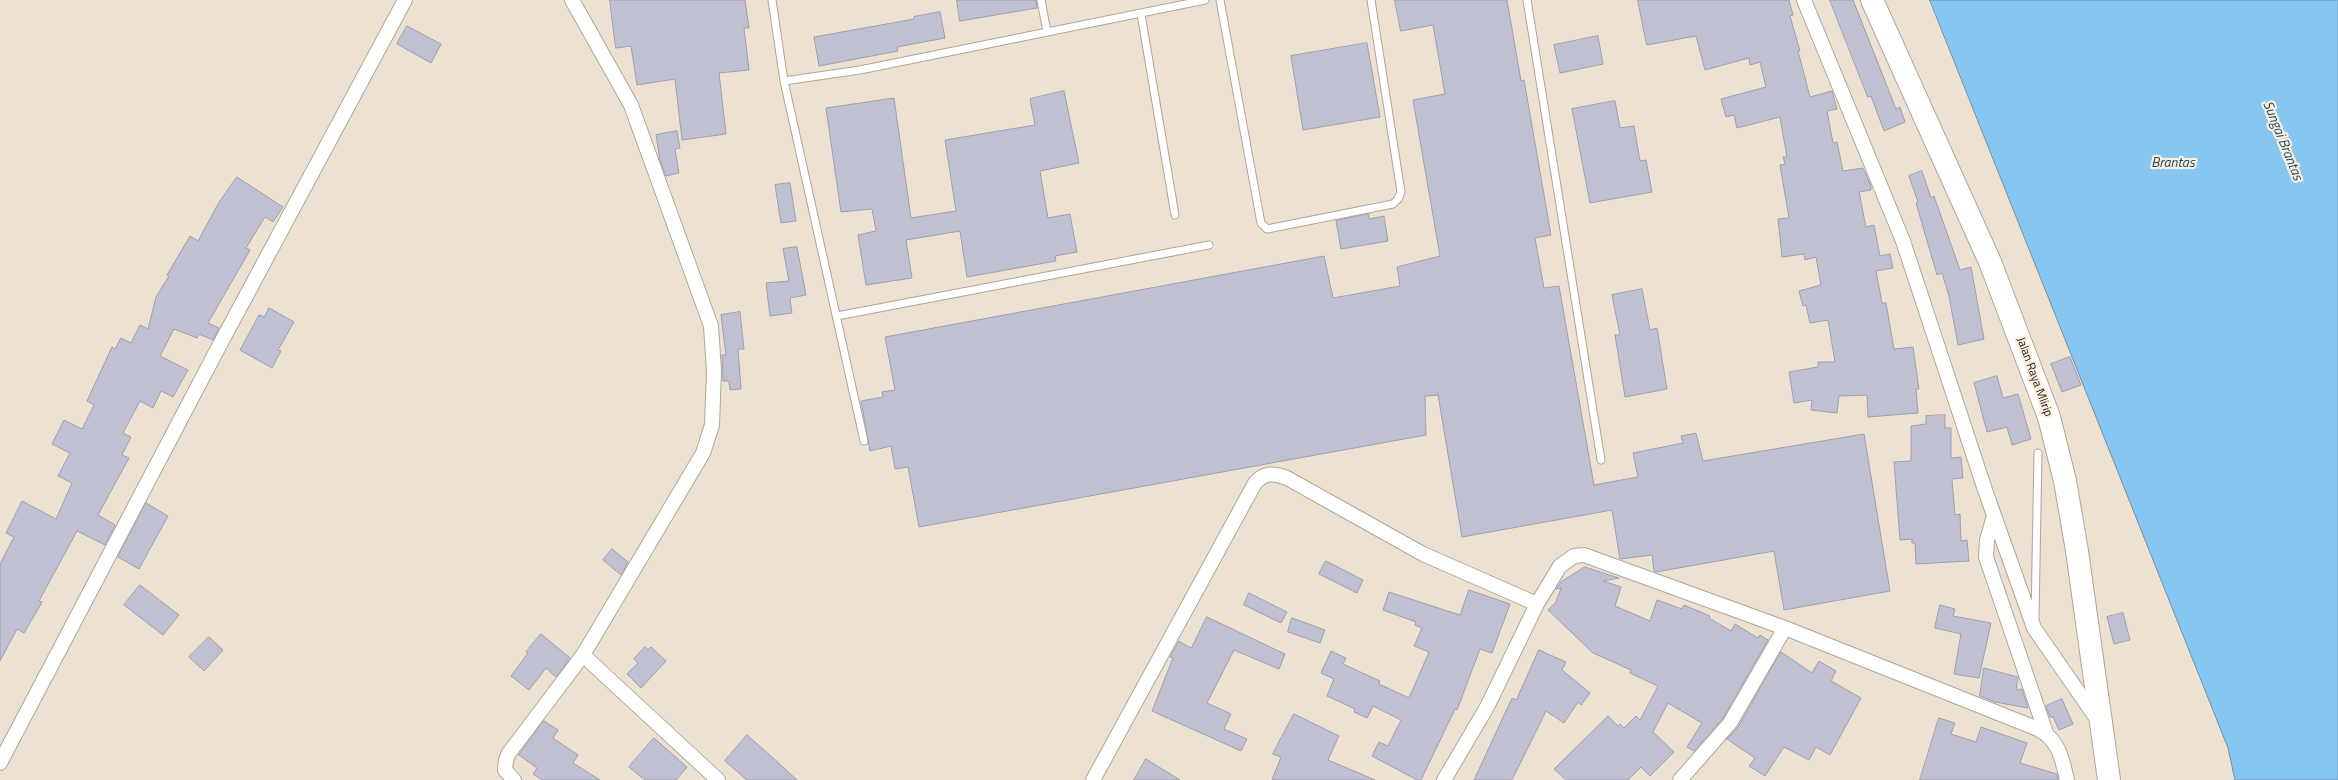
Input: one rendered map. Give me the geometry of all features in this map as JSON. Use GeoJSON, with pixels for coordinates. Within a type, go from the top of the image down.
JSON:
{"type":"FeatureCollection","features":[{"type":"Feature","properties":{"kind":"main road","name":"Jalan Raya Mlirip"},"geometry":{"type":"LineString","coordinates":[[1872,0],[1990,262],[2049,417],[2066,481],[2110,780]]}},
{"type":"Feature","properties":{"kind":"main road"},"geometry":{"type":"LineString","coordinates":[[2104,737],[2128,780]]}},
{"type":"Feature","properties":{"kind":"street"},"geometry":{"type":"LineString","coordinates":[[0,763],[217,350],[405,0]]}},
{"type":"Feature","properties":{"kind":"street"},"geometry":{"type":"LineString","coordinates":[[514,780],[505,770],[509,754],[583,655],[702,453],[712,425],[714,371],[711,326],[631,105],[572,0]]}},
{"type":"Feature","properties":{"kind":"street"},"geometry":{"type":"LineString","coordinates":[[1804,0],[1903,240],[1994,516],[2034,628],[2104,737]]}},
{"type":"Feature","properties":{"kind":"street"},"geometry":{"type":"LineString","coordinates":[[1093,780],[1255,483],[1261,476],[1269,474],[1286,478],[1423,554],[1537,604]]}},
{"type":"Feature","properties":{"kind":"street"},"geometry":{"type":"LineString","coordinates":[[1994,516],[1987,540],[1986,557],[2046,733]]}},
{"type":"Feature","properties":{"kind":"street"},"geometry":{"type":"LineString","coordinates":[[1444,780],[1487,707],[1537,604],[1560,566],[1574,556],[1584,555],[1785,628],[2046,733],[2055,742],[2060,752],[2067,780]]}},
{"type":"Feature","properties":{"kind":"street"},"geometry":{"type":"LineString","coordinates":[[1680,780],[1730,723],[1785,628]]}},
{"type":"Feature","properties":{"kind":"street"},"geometry":{"type":"LineString","coordinates":[[583,655],[718,780]]}},
{"type":"Feature","properties":{"kind":"lane"},"geometry":{"type":"LineString","coordinates":[[772,0],[784,81],[864,440]]}},
{"type":"Feature","properties":{"kind":"lane"},"geometry":{"type":"LineString","coordinates":[[1042,0],[1047,32]]}},
{"type":"Feature","properties":{"kind":"lane"},"geometry":{"type":"LineString","coordinates":[[784,81],[860,70],[1205,0]]}},
{"type":"Feature","properties":{"kind":"lane"},"geometry":{"type":"LineString","coordinates":[[1220,0],[1261,224],[1267,229],[1393,204],[1398,200],[1401,192],[1371,0]]}},
{"type":"Feature","properties":{"kind":"lane"},"geometry":{"type":"LineString","coordinates":[[1527,0],[1601,460]]}},
{"type":"Feature","properties":{"kind":"lane"},"geometry":{"type":"LineString","coordinates":[[1141,14],[1175,215]]}},
{"type":"Feature","properties":{"kind":"lane"},"geometry":{"type":"LineString","coordinates":[[837,316],[1209,245]]}},
{"type":"Feature","properties":{"kind":"lane"},"geometry":{"type":"LineString","coordinates":[[2034,628],[2038,453]]}},
{"type":"Feature","properties":{"kind":"water","name":"Brantas"},"geometry":{"type":"Polygon","coordinates":[[[1930,0],[2338,0],[2338,780],[2235,780],[2228,748],[1930,0]]]}},
{"type":"Feature","properties":{"kind":"building"},"geometry":{"type":"Polygon","coordinates":[[[610,0],[745,0],[749,28],[744,28],[749,70],[719,73],[726,134],[682,140],[675,79],[637,85],[631,46],[616,48],[610,0]]]}},
{"type":"Feature","properties":{"kind":"building"},"geometry":{"type":"Polygon","coordinates":[[[957,0],[1036,0],[1037,8],[960,21],[957,0]]]}},
{"type":"Feature","properties":{"kind":"building"},"geometry":{"type":"Polygon","coordinates":[[[1395,0],[1507,0],[1521,81],[1524,80],[1551,235],[1535,238],[1544,288],[1559,286],[1594,485],[1638,477],[1633,453],[1683,443],[1681,436],[1696,433],[1703,461],[1864,434],[1890,591],[1784,610],[1774,551],[1656,572],[1654,571],[1652,555],[1620,559],[1612,510],[1462,537],[1438,395],[1425,396],[1426,435],[919,527],[908,467],[895,469],[891,446],[870,451],[861,401],[883,397],[882,392],[895,390],[885,337],[1324,256],[1333,298],[1400,286],[1397,267],[1440,256],[1413,100],[1445,94],[1433,25],[1401,31],[1395,0]]]}},
{"type":"Feature","properties":{"kind":"building"},"geometry":{"type":"Polygon","coordinates":[[[1638,0],[1789,0],[1793,15],[1790,16],[1810,97],[1832,91],[1837,109],[1827,111],[1833,143],[1837,142],[1843,171],[1863,168],[1871,186],[1871,190],[1859,192],[1866,227],[1874,225],[1880,256],[1890,254],[1893,268],[1876,271],[1882,303],[1886,303],[1894,349],[1913,347],[1919,389],[1916,389],[1918,413],[1868,417],[1867,395],[1839,396],[1837,413],[1811,410],[1812,400],[1794,403],[1789,372],[1818,367],[1818,362],[1835,362],[1828,320],[1810,323],[1806,305],[1803,306],[1799,291],[1821,285],[1816,257],[1805,260],[1804,254],[1782,257],[1778,219],[1789,218],[1780,165],[1785,164],[1783,157],[1787,157],[1780,117],[1737,128],[1734,115],[1726,117],[1721,99],[1766,87],[1760,62],[1750,65],[1749,58],[1705,70],[1696,36],[1647,45],[1638,0]]]}},
{"type":"Feature","properties":{"kind":"building"},"geometry":{"type":"Polygon","coordinates":[[[1830,0],[1853,0],[1896,109],[1900,107],[1905,122],[1884,131],[1871,96],[1868,97],[1830,0]]]}},
{"type":"Feature","properties":{"kind":"building"},"geometry":{"type":"Polygon","coordinates":[[[940,12],[945,38],[897,47],[898,51],[819,66],[814,37],[914,19],[914,17],[940,12]]]}},
{"type":"Feature","properties":{"kind":"building"},"geometry":{"type":"Polygon","coordinates":[[[407,26],[441,44],[431,63],[397,44],[407,26]]]}},
{"type":"Feature","properties":{"kind":"building"},"geometry":{"type":"Polygon","coordinates":[[[1598,36],[1603,64],[1560,73],[1554,45],[1598,36]]]}},
{"type":"Feature","properties":{"kind":"building"},"geometry":{"type":"Polygon","coordinates":[[[1367,43],[1380,117],[1303,130],[1291,56],[1367,43]]]}},
{"type":"Feature","properties":{"kind":"building"},"geometry":{"type":"Polygon","coordinates":[[[1064,91],[1079,163],[1040,171],[1048,218],[1070,214],[1077,252],[1055,256],[1056,261],[967,277],[960,231],[906,240],[912,278],[866,285],[858,235],[876,231],[872,209],[841,212],[826,108],[894,98],[911,218],[956,211],[945,140],[1035,125],[1030,99],[1064,91]]]}},
{"type":"Feature","properties":{"kind":"building"},"geometry":{"type":"Polygon","coordinates":[[[1615,101],[1620,128],[1634,126],[1640,161],[1646,160],[1652,192],[1590,203],[1572,109],[1615,101]]]}},
{"type":"Feature","properties":{"kind":"building"},"geometry":{"type":"Polygon","coordinates":[[[677,131],[680,148],[675,149],[679,173],[666,176],[660,160],[656,135],[677,131]]]}},
{"type":"Feature","properties":{"kind":"building"},"geometry":{"type":"Polygon","coordinates":[[[1922,171],[1931,198],[1934,196],[1960,270],[1971,267],[1984,339],[1958,345],[1949,296],[1942,273],[1937,275],[1916,203],[1918,202],[1909,176],[1922,171]]]}},
{"type":"Feature","properties":{"kind":"building"},"geometry":{"type":"Polygon","coordinates":[[[237,177],[283,207],[273,222],[265,217],[246,248],[250,250],[208,323],[219,328],[213,340],[199,334],[197,338],[174,329],[160,356],[188,370],[173,397],[161,391],[153,408],[140,401],[123,433],[131,437],[122,455],[129,458],[98,515],[115,525],[105,545],[77,531],[39,601],[42,602],[24,633],[17,629],[0,661],[0,564],[14,537],[6,533],[22,501],[56,519],[72,483],[58,476],[70,453],[52,444],[64,420],[82,429],[94,405],[87,401],[112,347],[115,349],[121,338],[131,343],[140,325],[148,329],[156,297],[169,276],[167,275],[190,236],[198,241],[218,204],[237,177]]]}},
{"type":"Feature","properties":{"kind":"building"},"geometry":{"type":"Polygon","coordinates":[[[790,183],[796,221],[781,223],[775,185],[790,183]]]}},
{"type":"Feature","properties":{"kind":"building"},"geometry":{"type":"Polygon","coordinates":[[[1369,214],[1369,219],[1384,216],[1388,241],[1341,249],[1336,221],[1369,214]]]}},
{"type":"Feature","properties":{"kind":"building"},"geometry":{"type":"Polygon","coordinates":[[[797,247],[806,295],[790,298],[792,313],[770,316],[766,283],[789,281],[783,249],[797,247]]]}},
{"type":"Feature","properties":{"kind":"building"},"geometry":{"type":"Polygon","coordinates":[[[1642,289],[1650,330],[1657,328],[1667,389],[1625,397],[1615,335],[1620,335],[1612,295],[1642,289]]]}},
{"type":"Feature","properties":{"kind":"building"},"geometry":{"type":"Polygon","coordinates":[[[269,308],[294,322],[278,350],[281,351],[272,368],[240,350],[259,315],[264,317],[269,308]]]}},
{"type":"Feature","properties":{"kind":"building"},"geometry":{"type":"Polygon","coordinates":[[[740,312],[744,349],[738,349],[741,389],[730,390],[729,381],[723,381],[722,355],[726,355],[721,315],[740,312]]]}},
{"type":"Feature","properties":{"kind":"building"},"geometry":{"type":"Polygon","coordinates":[[[2070,357],[2081,385],[2062,392],[2051,364],[2070,357]]]}},
{"type":"Feature","properties":{"kind":"building"},"geometry":{"type":"Polygon","coordinates":[[[1997,376],[2003,398],[2018,394],[2031,439],[2012,445],[2007,427],[1987,432],[1974,383],[1997,376]]]}},
{"type":"Feature","properties":{"kind":"building"},"geometry":{"type":"Polygon","coordinates":[[[1945,415],[1945,428],[1951,428],[1951,458],[1961,457],[1963,478],[1952,479],[1955,515],[1960,514],[1961,541],[1967,540],[1969,561],[1916,564],[1915,543],[1912,543],[1912,539],[1900,540],[1894,462],[1911,461],[1911,426],[1926,424],[1926,416],[1945,415]]]}},
{"type":"Feature","properties":{"kind":"building"},"geometry":{"type":"Polygon","coordinates":[[[146,503],[168,516],[139,569],[118,557],[146,503]]]}},
{"type":"Feature","properties":{"kind":"building"},"geometry":{"type":"Polygon","coordinates":[[[612,549],[628,562],[621,575],[603,560],[612,549]]]}},
{"type":"Feature","properties":{"kind":"building"},"geometry":{"type":"Polygon","coordinates":[[[1326,561],[1363,580],[1357,593],[1319,574],[1326,561]]]}},
{"type":"Feature","properties":{"kind":"building"},"geometry":{"type":"Polygon","coordinates":[[[1585,567],[1619,578],[1603,581],[1621,587],[1615,606],[1650,621],[1657,600],[1682,609],[1684,605],[1710,616],[1709,618],[1731,631],[1735,624],[1758,638],[1760,635],[1768,640],[1723,718],[1694,751],[1687,747],[1702,723],[1668,703],[1653,732],[1674,752],[1650,776],[1641,767],[1628,780],[1566,780],[1554,769],[1608,716],[1618,726],[1620,724],[1624,728],[1636,716],[1640,720],[1658,686],[1630,673],[1631,670],[1593,653],[1548,610],[1556,602],[1561,588],[1556,589],[1561,582],[1585,567]]]}},
{"type":"Feature","properties":{"kind":"building"},"geometry":{"type":"Polygon","coordinates":[[[140,585],[179,615],[163,635],[124,605],[140,585]]]}},
{"type":"Feature","properties":{"kind":"building"},"geometry":{"type":"Polygon","coordinates":[[[1469,590],[1510,604],[1492,653],[1480,649],[1457,710],[1455,709],[1421,780],[1417,780],[1372,756],[1379,742],[1388,746],[1401,720],[1373,706],[1367,718],[1354,712],[1355,709],[1327,696],[1334,679],[1321,673],[1331,651],[1346,658],[1343,664],[1380,681],[1379,684],[1409,698],[1429,652],[1414,646],[1422,628],[1415,625],[1416,622],[1383,610],[1389,592],[1460,615],[1469,590]]]}},
{"type":"Feature","properties":{"kind":"building"},"geometry":{"type":"Polygon","coordinates":[[[1249,593],[1287,612],[1281,623],[1244,605],[1249,593]]]}},
{"type":"Feature","properties":{"kind":"building"},"geometry":{"type":"Polygon","coordinates":[[[1940,605],[1955,609],[1953,616],[1991,623],[1979,678],[1954,674],[1961,634],[1935,628],[1940,605]]]}},
{"type":"Feature","properties":{"kind":"building"},"geometry":{"type":"Polygon","coordinates":[[[2123,613],[2130,640],[2114,644],[2107,617],[2123,613]]]}},
{"type":"Feature","properties":{"kind":"building"},"geometry":{"type":"Polygon","coordinates":[[[1207,617],[1285,654],[1279,669],[1234,650],[1207,703],[1231,714],[1224,729],[1247,739],[1241,751],[1152,711],[1173,658],[1170,657],[1179,641],[1191,648],[1207,617]]]}},
{"type":"Feature","properties":{"kind":"building"},"geometry":{"type":"Polygon","coordinates":[[[1292,618],[1325,630],[1320,643],[1288,632],[1292,618]]]}},
{"type":"Feature","properties":{"kind":"building"},"geometry":{"type":"Polygon","coordinates":[[[541,634],[570,658],[556,677],[546,668],[529,690],[511,676],[528,653],[526,652],[541,634]]]}},
{"type":"Feature","properties":{"kind":"building"},"geometry":{"type":"Polygon","coordinates":[[[209,637],[223,650],[204,671],[189,657],[209,637]]]}},
{"type":"Feature","properties":{"kind":"building"},"geometry":{"type":"Polygon","coordinates":[[[645,647],[648,650],[651,647],[666,661],[641,688],[627,674],[638,663],[634,659],[645,647]]]}},
{"type":"Feature","properties":{"kind":"building"},"geometry":{"type":"Polygon","coordinates":[[[1539,650],[1566,662],[1562,670],[1590,693],[1581,705],[1578,702],[1564,723],[1546,711],[1512,780],[1474,780],[1512,698],[1516,700],[1539,650]]]}},
{"type":"Feature","properties":{"kind":"building"},"geometry":{"type":"Polygon","coordinates":[[[1781,652],[1812,673],[1819,661],[1836,671],[1831,681],[1861,698],[1830,755],[1816,747],[1809,760],[1784,747],[1765,776],[1749,766],[1755,758],[1727,739],[1738,727],[1781,652]]]}},
{"type":"Feature","properties":{"kind":"building"},"geometry":{"type":"Polygon","coordinates":[[[1984,668],[2018,677],[2016,690],[2022,689],[2028,708],[1995,702],[1980,696],[1984,668]]]}},
{"type":"Feature","properties":{"kind":"building"},"geometry":{"type":"Polygon","coordinates":[[[2062,699],[2073,724],[2059,730],[2053,717],[2050,717],[2046,706],[2062,699]]]}},
{"type":"Feature","properties":{"kind":"building"},"geometry":{"type":"Polygon","coordinates":[[[1294,714],[1339,736],[1328,760],[1375,780],[1272,780],[1281,757],[1273,754],[1294,714]]]}},
{"type":"Feature","properties":{"kind":"building"},"geometry":{"type":"Polygon","coordinates":[[[1939,718],[1955,723],[1951,734],[1976,742],[1981,727],[2027,743],[2020,763],[2057,774],[2058,780],[1920,780],[1939,718]]]}},
{"type":"Feature","properties":{"kind":"building"},"geometry":{"type":"Polygon","coordinates":[[[544,721],[558,730],[553,738],[578,755],[573,763],[600,780],[542,780],[533,774],[537,768],[519,755],[544,721]]]}},
{"type":"Feature","properties":{"kind":"building"},"geometry":{"type":"Polygon","coordinates":[[[747,735],[797,780],[747,780],[725,761],[747,735]]]}},
{"type":"Feature","properties":{"kind":"building"},"geometry":{"type":"Polygon","coordinates":[[[654,738],[687,767],[676,780],[645,780],[629,767],[654,738]]]}},
{"type":"Feature","properties":{"kind":"building"},"geometry":{"type":"Polygon","coordinates":[[[1146,759],[1180,780],[1134,780],[1146,759]]]}},
{"type":"Feature","properties":{"kind":"water label","name":"Sungai Brantas"},"geometry":{"type":"Point","coordinates":[2282,141]}}]}
